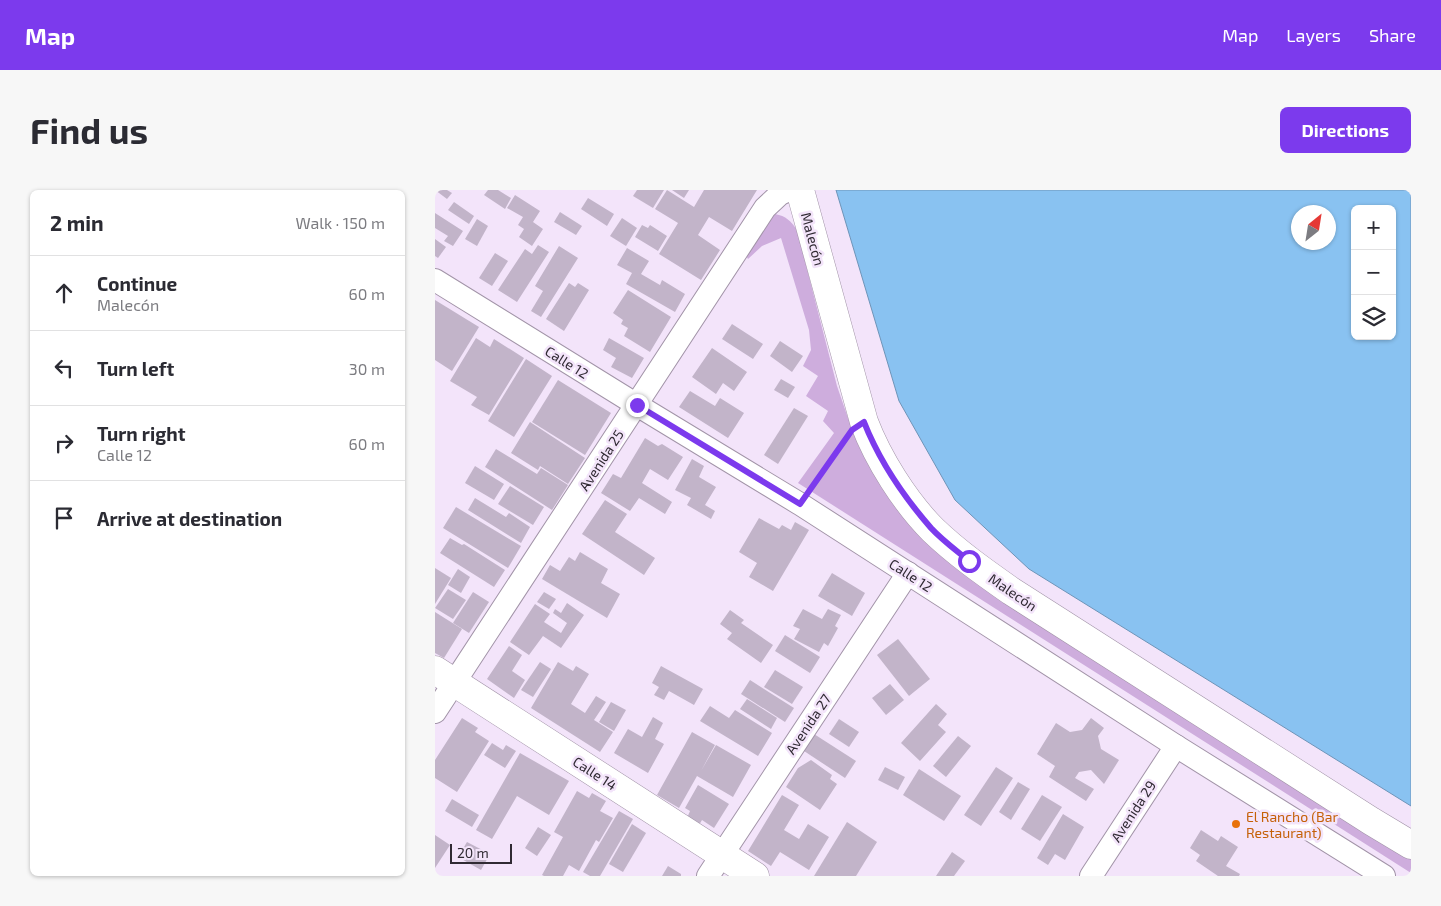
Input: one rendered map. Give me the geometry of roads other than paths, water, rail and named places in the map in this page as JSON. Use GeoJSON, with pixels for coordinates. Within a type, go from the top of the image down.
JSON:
{"type":"FeatureCollection","features":[{"type":"Feature","properties":{"kind":"main road","name":"Malecón"},"geometry":{"type":"LineString","coordinates":[[800,190],[870,439],[902,492],[932,529],[969,561],[1019,597],[1411,845]]}},
{"type":"Feature","properties":{"kind":"main road","name":"Calle 14"},"geometry":{"type":"LineString","coordinates":[[445,676],[715,865],[755,876]]}},
{"type":"Feature","properties":{"kind":"street","name":"Avenida 25"},"geometry":{"type":"LineString","coordinates":[[435,712],[445,676],[637,405],[765,208],[780,194],[789,190]]}},
{"type":"Feature","properties":{"kind":"street","name":"Calle 12"},"geometry":{"type":"LineString","coordinates":[[435,280],[800,504],[1176,746],[1383,876]]}},
{"type":"Feature","properties":{"kind":"street","name":"Avenida 27"},"geometry":{"type":"LineString","coordinates":[[715,865],[908,573]]}},
{"type":"Feature","properties":{"kind":"street","name":"Avenida 29"},"geometry":{"type":"LineString","coordinates":[[1091,876],[1176,746]]}},
{"type":"Feature","properties":{"kind":"water"},"geometry":{"type":"Polygon","coordinates":[[[836,190],[1411,190],[1411,806],[1029,569],[955,500],[899,401],[836,190]]]}},
{"type":"Feature","properties":{"kind":"place","name":"El Rancho (Bar Restaurant)"},"geometry":{"type":"Point","coordinates":[1236,824]}}]}
